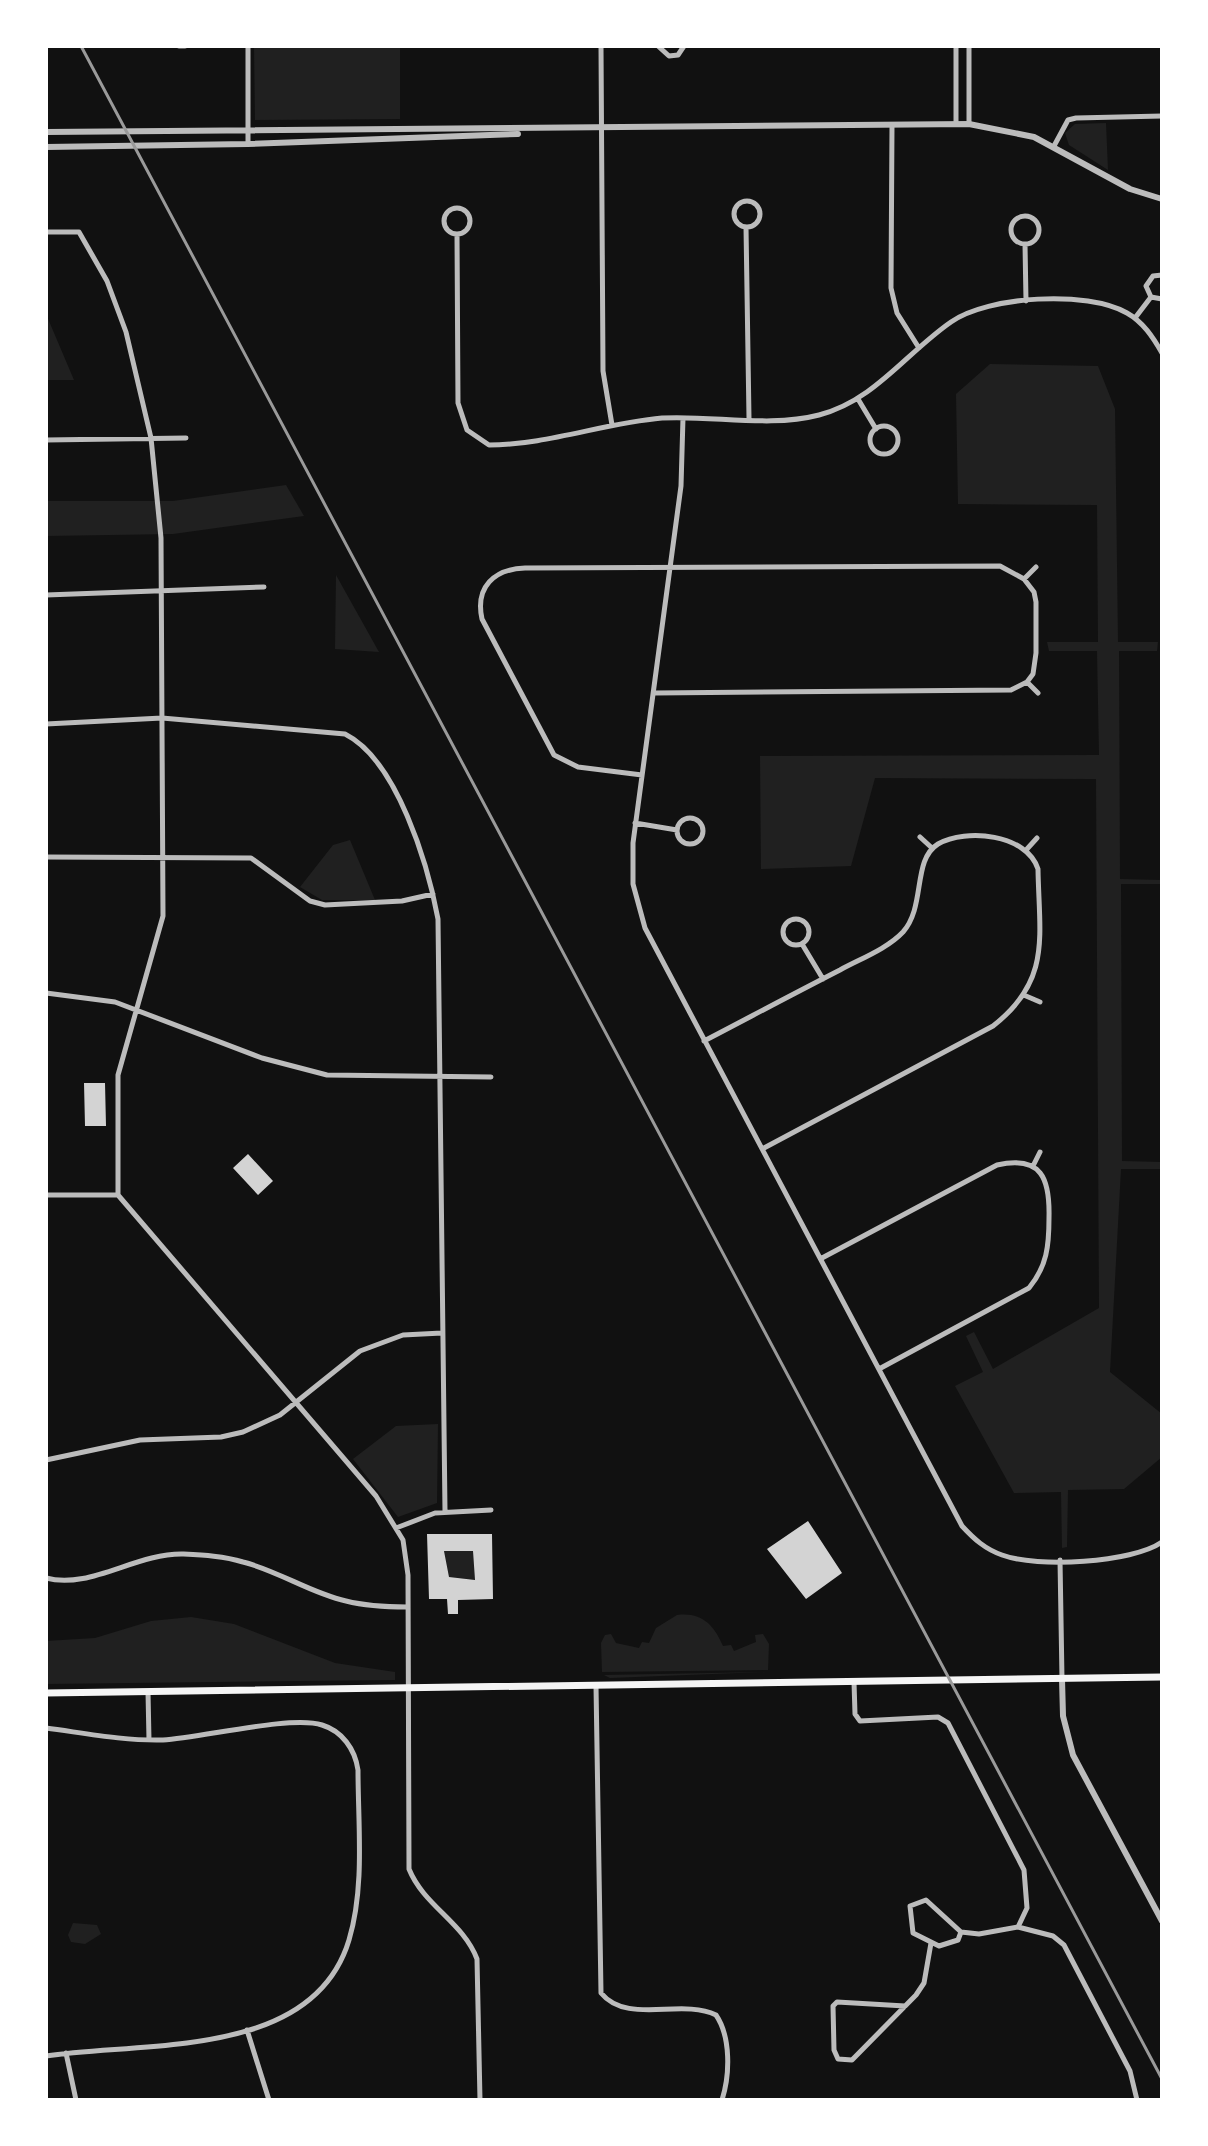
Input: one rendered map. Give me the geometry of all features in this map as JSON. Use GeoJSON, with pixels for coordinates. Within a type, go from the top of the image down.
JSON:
{"type":"FeatureCollection","features":[{"type":"Feature","properties":{"kind":"main road"},"geometry":{"type":"LineString","coordinates":[[46,1693],[1162,1677]]}},
{"type":"Feature","properties":{"kind":"street"},"geometry":{"type":"LineString","coordinates":[[248,46],[248,144]]}},
{"type":"Feature","properties":{"kind":"street"},"geometry":{"type":"LineString","coordinates":[[601,46],[603,371],[612,425]]}},
{"type":"Feature","properties":{"kind":"street"},"geometry":{"type":"LineString","coordinates":[[658,46],[665,55],[673,56],[684,46]]}},
{"type":"Feature","properties":{"kind":"street"},"geometry":{"type":"LineString","coordinates":[[956,46],[956,124]]}},
{"type":"Feature","properties":{"kind":"street"},"geometry":{"type":"LineString","coordinates":[[969,46],[969,124]]}},
{"type":"Feature","properties":{"kind":"street"},"geometry":{"type":"LineString","coordinates":[[1054,146],[1068,120],[1162,116]]}},
{"type":"Feature","properties":{"kind":"street"},"geometry":{"type":"LineString","coordinates":[[46,132],[601,130],[969,124],[1015,131],[1054,146],[1120,184],[1162,199]]}},
{"type":"Feature","properties":{"kind":"street"},"geometry":{"type":"LineString","coordinates":[[892,126],[891,288],[897,313],[919,348]]}},
{"type":"Feature","properties":{"kind":"street"},"geometry":{"type":"LineString","coordinates":[[46,147],[248,144],[576,130]]}},
{"type":"Feature","properties":{"kind":"street"},"geometry":{"type":"LineString","coordinates":[[747,201],[757,207],[759,215],[757,222],[746,227],[738,223],[734,215],[736,207],[747,201]]}},
{"type":"Feature","properties":{"kind":"street"},"geometry":{"type":"LineString","coordinates":[[457,208],[468,213],[470,221],[465,232],[457,234],[445,228],[444,219],[448,211],[457,208]]}},
{"type":"Feature","properties":{"kind":"street"},"geometry":{"type":"LineString","coordinates":[[1023,216],[1032,217],[1039,229],[1037,238],[1025,244],[1016,241],[1011,233],[1011,224],[1023,216]]}},
{"type":"Feature","properties":{"kind":"street"},"geometry":{"type":"LineString","coordinates":[[746,227],[749,418]]}},
{"type":"Feature","properties":{"kind":"street"},"geometry":{"type":"LineString","coordinates":[[46,232],[79,232],[107,281],[126,332],[151,438],[158,486],[163,916],[118,1075],[118,1195],[297,1400],[376,1496],[396,1528],[405,1556],[407,1607],[409,1869],[424,1896],[470,1941],[477,1959],[480,2100]]}},
{"type":"Feature","properties":{"kind":"street"},"geometry":{"type":"LineString","coordinates":[[457,234],[458,403],[467,430],[489,445],[504,445],[612,425],[683,418],[800,419],[835,410],[858,399],[966,313],[997,303],[1100,303],[1135,318],[1162,353]]}},
{"type":"Feature","properties":{"kind":"street"},"geometry":{"type":"LineString","coordinates":[[1025,244],[1026,301]]}},
{"type":"Feature","properties":{"kind":"street"},"geometry":{"type":"LineString","coordinates":[[1162,275],[1153,276],[1147,282],[1146,290],[1151,297],[1162,299]]}},
{"type":"Feature","properties":{"kind":"street"},"geometry":{"type":"LineString","coordinates":[[1135,318],[1151,297]]}},
{"type":"Feature","properties":{"kind":"street"},"geometry":{"type":"LineString","coordinates":[[858,399],[876,429]]}},
{"type":"Feature","properties":{"kind":"street"},"geometry":{"type":"LineString","coordinates":[[683,418],[681,486],[635,823],[632,864],[638,907],[645,928],[962,1526],[974,1539],[1017,1560],[1118,1558],[1139,1553],[1162,1542]]}},
{"type":"Feature","properties":{"kind":"street"},"geometry":{"type":"LineString","coordinates":[[888,427],[895,432],[897,445],[892,451],[878,453],[872,447],[871,437],[876,429],[888,427]]}},
{"type":"Feature","properties":{"kind":"street"},"geometry":{"type":"LineString","coordinates":[[46,440],[186,438]]}},
{"type":"Feature","properties":{"kind":"street"},"geometry":{"type":"LineString","coordinates":[[642,775],[568,764],[548,747],[486,631],[480,609],[488,582],[504,570],[1000,566],[1024,579],[1034,592],[1035,663],[1027,682],[999,692],[655,693]]}},
{"type":"Feature","properties":{"kind":"street"},"geometry":{"type":"LineString","coordinates":[[1024,579],[1036,567]]}},
{"type":"Feature","properties":{"kind":"street"},"geometry":{"type":"LineString","coordinates":[[46,595],[264,587]]}},
{"type":"Feature","properties":{"kind":"street"},"geometry":{"type":"LineString","coordinates":[[1027,682],[1038,693]]}},
{"type":"Feature","properties":{"kind":"street"},"geometry":{"type":"LineString","coordinates":[[46,724],[162,718],[329,731],[358,740],[387,779],[411,827],[433,893],[438,919],[445,1511]]}},
{"type":"Feature","properties":{"kind":"street"},"geometry":{"type":"LineString","coordinates":[[693,819],[703,829],[698,842],[691,844],[684,843],[677,830],[680,823],[693,819]]}},
{"type":"Feature","properties":{"kind":"street"},"geometry":{"type":"LineString","coordinates":[[635,823],[677,830]]}},
{"type":"Feature","properties":{"kind":"street"},"geometry":{"type":"LineString","coordinates":[[920,837],[932,848]]}},
{"type":"Feature","properties":{"kind":"street"},"geometry":{"type":"LineString","coordinates":[[704,1041],[892,942],[916,911],[921,869],[932,848],[957,838],[1003,838],[1027,849],[1038,869],[1039,946],[1026,996],[993,1026],[764,1148]]}},
{"type":"Feature","properties":{"kind":"street"},"geometry":{"type":"LineString","coordinates":[[1027,849],[1037,838]]}},
{"type":"Feature","properties":{"kind":"street"},"geometry":{"type":"LineString","coordinates":[[46,857],[251,858],[310,901],[325,905],[402,901],[433,893]]}},
{"type":"Feature","properties":{"kind":"street"},"geometry":{"type":"LineString","coordinates":[[793,919],[807,924],[809,931],[802,944],[788,943],[784,937],[787,923],[793,919]]}},
{"type":"Feature","properties":{"kind":"street"},"geometry":{"type":"LineString","coordinates":[[802,944],[823,979]]}},
{"type":"Feature","properties":{"kind":"street"},"geometry":{"type":"LineString","coordinates":[[46,993],[85,996],[137,1009],[262,1058],[327,1075],[491,1077]]}},
{"type":"Feature","properties":{"kind":"street"},"geometry":{"type":"LineString","coordinates":[[1026,996],[1040,1002]]}},
{"type":"Feature","properties":{"kind":"street"},"geometry":{"type":"LineString","coordinates":[[1033,1166],[1040,1152]]}},
{"type":"Feature","properties":{"kind":"street"},"geometry":{"type":"LineString","coordinates":[[821,1258],[997,1165],[1016,1162],[1033,1166],[1045,1178],[1049,1193],[1049,1245],[1037,1279],[1014,1299],[879,1369]]}},
{"type":"Feature","properties":{"kind":"street"},"geometry":{"type":"LineString","coordinates":[[46,1195],[118,1195]]}},
{"type":"Feature","properties":{"kind":"street"},"geometry":{"type":"LineString","coordinates":[[46,1460],[140,1440],[221,1437],[243,1432],[280,1415],[342,1364],[374,1344],[403,1335],[442,1333]]}},
{"type":"Feature","properties":{"kind":"street"},"geometry":{"type":"LineString","coordinates":[[396,1528],[445,1511],[491,1510]]}},
{"type":"Feature","properties":{"kind":"street"},"geometry":{"type":"LineString","coordinates":[[46,1578],[76,1580],[145,1558],[177,1554],[208,1555],[244,1562],[343,1601],[370,1606],[407,1607]]}},
{"type":"Feature","properties":{"kind":"street"},"geometry":{"type":"LineString","coordinates":[[1060,1560],[1063,1716],[1073,1755],[1162,1921]]}},
{"type":"Feature","properties":{"kind":"street"},"geometry":{"type":"LineString","coordinates":[[854,1682],[855,1714],[860,1721],[938,1717],[948,1723],[1024,1870],[1027,1908],[1018,1927]]}},
{"type":"Feature","properties":{"kind":"street"},"geometry":{"type":"LineString","coordinates":[[596,1686],[601,1993],[608,2002],[621,2008],[692,2008],[716,2015],[725,2033],[726,2083],[722,2100]]}},
{"type":"Feature","properties":{"kind":"street"},"geometry":{"type":"LineString","coordinates":[[148,1692],[149,1740]]}},
{"type":"Feature","properties":{"kind":"street"},"geometry":{"type":"LineString","coordinates":[[46,1728],[149,1740],[305,1722],[335,1730],[356,1759],[357,1883],[349,1941],[333,1976],[303,2007],[247,2030],[164,2047],[46,2056]]}},
{"type":"Feature","properties":{"kind":"street"},"geometry":{"type":"LineString","coordinates":[[961,1932],[958,1940],[949,1945],[931,1943],[913,1933],[909,1922],[910,1906],[926,1900],[961,1932],[979,1934],[1018,1927],[1053,1936],[1064,1945],[1130,2071],[1137,2100]]}},
{"type":"Feature","properties":{"kind":"street"},"geometry":{"type":"LineString","coordinates":[[905,2006],[837,2002],[833,2006],[834,2050],[838,2059],[852,2060],[905,2006],[924,1983],[931,1943]]}},
{"type":"Feature","properties":{"kind":"street"},"geometry":{"type":"LineString","coordinates":[[247,2030],[269,2100]]}},
{"type":"Feature","properties":{"kind":"street"},"geometry":{"type":"LineString","coordinates":[[66,2053],[76,2100]]}},
{"type":"Feature","properties":{"kind":"shaded area"},"geometry":{"type":"Polygon","coordinates":[[[254,46],[400,46],[400,119],[255,120],[254,46]]]}},
{"type":"Feature","properties":{"kind":"shaded area"},"geometry":{"type":"Polygon","coordinates":[[[1106,123],[1108,170],[1069,145],[1065,133],[1075,124],[1106,123]]]}},
{"type":"Feature","properties":{"kind":"shaded area"},"geometry":{"type":"Polygon","coordinates":[[[46,314],[74,380],[46,380],[46,314]]]}},
{"type":"Feature","properties":{"kind":"shaded area"},"geometry":{"type":"Polygon","coordinates":[[[990,364],[1098,366],[1115,409],[1118,642],[1158,642],[1157,651],[1119,651],[1120,879],[1162,880],[1162,884],[1121,884],[1122,1161],[1162,1162],[1162,1169],[1121,1169],[1110,1372],[1162,1414],[1162,1457],[1124,1489],[1068,1490],[1067,1547],[1062,1548],[1061,1492],[1014,1493],[955,1386],[983,1372],[966,1336],[974,1332],[993,1369],[1099,1308],[1096,779],[875,778],[851,866],[761,869],[760,756],[1099,755],[1097,651],[1049,651],[1047,642],[1098,642],[1097,505],[958,504],[956,394],[990,364]]]}},
{"type":"Feature","properties":{"kind":"shaded area"},"geometry":{"type":"Polygon","coordinates":[[[286,485],[304,516],[173,534],[46,536],[46,501],[173,501],[286,485]]]}},
{"type":"Feature","properties":{"kind":"shaded area"},"geometry":{"type":"Polygon","coordinates":[[[336,575],[379,652],[335,649],[336,575]]]}},
{"type":"Feature","properties":{"kind":"shaded area"},"geometry":{"type":"Polygon","coordinates":[[[350,840],[375,900],[322,900],[300,887],[333,845],[350,840]]]}},
{"type":"Feature","properties":{"kind":"shaded area"},"geometry":{"type":"Polygon","coordinates":[[[438,1424],[437,1503],[398,1517],[353,1459],[396,1426],[438,1424]]]}},
{"type":"Feature","properties":{"kind":"shaded area"},"geometry":{"type":"Polygon","coordinates":[[[444,1551],[473,1551],[475,1580],[449,1577],[444,1551]]]}},
{"type":"Feature","properties":{"kind":"shaded area"},"geometry":{"type":"Polygon","coordinates":[[[677,1615],[700,1618],[716,1632],[723,1646],[731,1645],[734,1651],[756,1642],[755,1635],[763,1634],[769,1644],[768,1670],[602,1672],[601,1643],[605,1635],[611,1634],[616,1643],[639,1648],[642,1642],[649,1643],[656,1628],[677,1615]]]}},
{"type":"Feature","properties":{"kind":"shaded area"},"geometry":{"type":"Polygon","coordinates":[[[191,1617],[234,1624],[335,1663],[395,1672],[395,1680],[46,1684],[46,1641],[95,1638],[151,1621],[191,1617]]]}},
{"type":"Feature","properties":{"kind":"shaded area"},"geometry":{"type":"Polygon","coordinates":[[[766,1672],[610,1678],[604,1675],[766,1672]]]}},
{"type":"Feature","properties":{"kind":"shaded area"},"geometry":{"type":"Polygon","coordinates":[[[73,1923],[97,1925],[101,1934],[85,1944],[71,1942],[68,1935],[73,1923]]]}},
{"type":"Feature","properties":{"kind":"building"},"geometry":{"type":"Polygon","coordinates":[[[84,1083],[105,1083],[106,1126],[85,1126],[84,1083]]]}},
{"type":"Feature","properties":{"kind":"building"},"geometry":{"type":"Polygon","coordinates":[[[248,1154],[273,1181],[258,1195],[233,1168],[248,1154]]]}},
{"type":"Feature","properties":{"kind":"building"},"geometry":{"type":"Polygon","coordinates":[[[808,1521],[842,1573],[806,1599],[767,1549],[808,1521]]]}},
{"type":"Feature","properties":{"kind":"building"},"geometry":{"type":"Polygon","coordinates":[[[427,1534],[492,1534],[493,1599],[458,1600],[458,1614],[448,1614],[447,1599],[429,1599],[427,1534]],[[444,1551],[449,1577],[475,1580],[473,1551],[444,1551]]]}},
{"type":"Feature","properties":{"kind":"railway"},"geometry":{"type":"LineString","coordinates":[[81,46],[1162,2079]]}}]}
